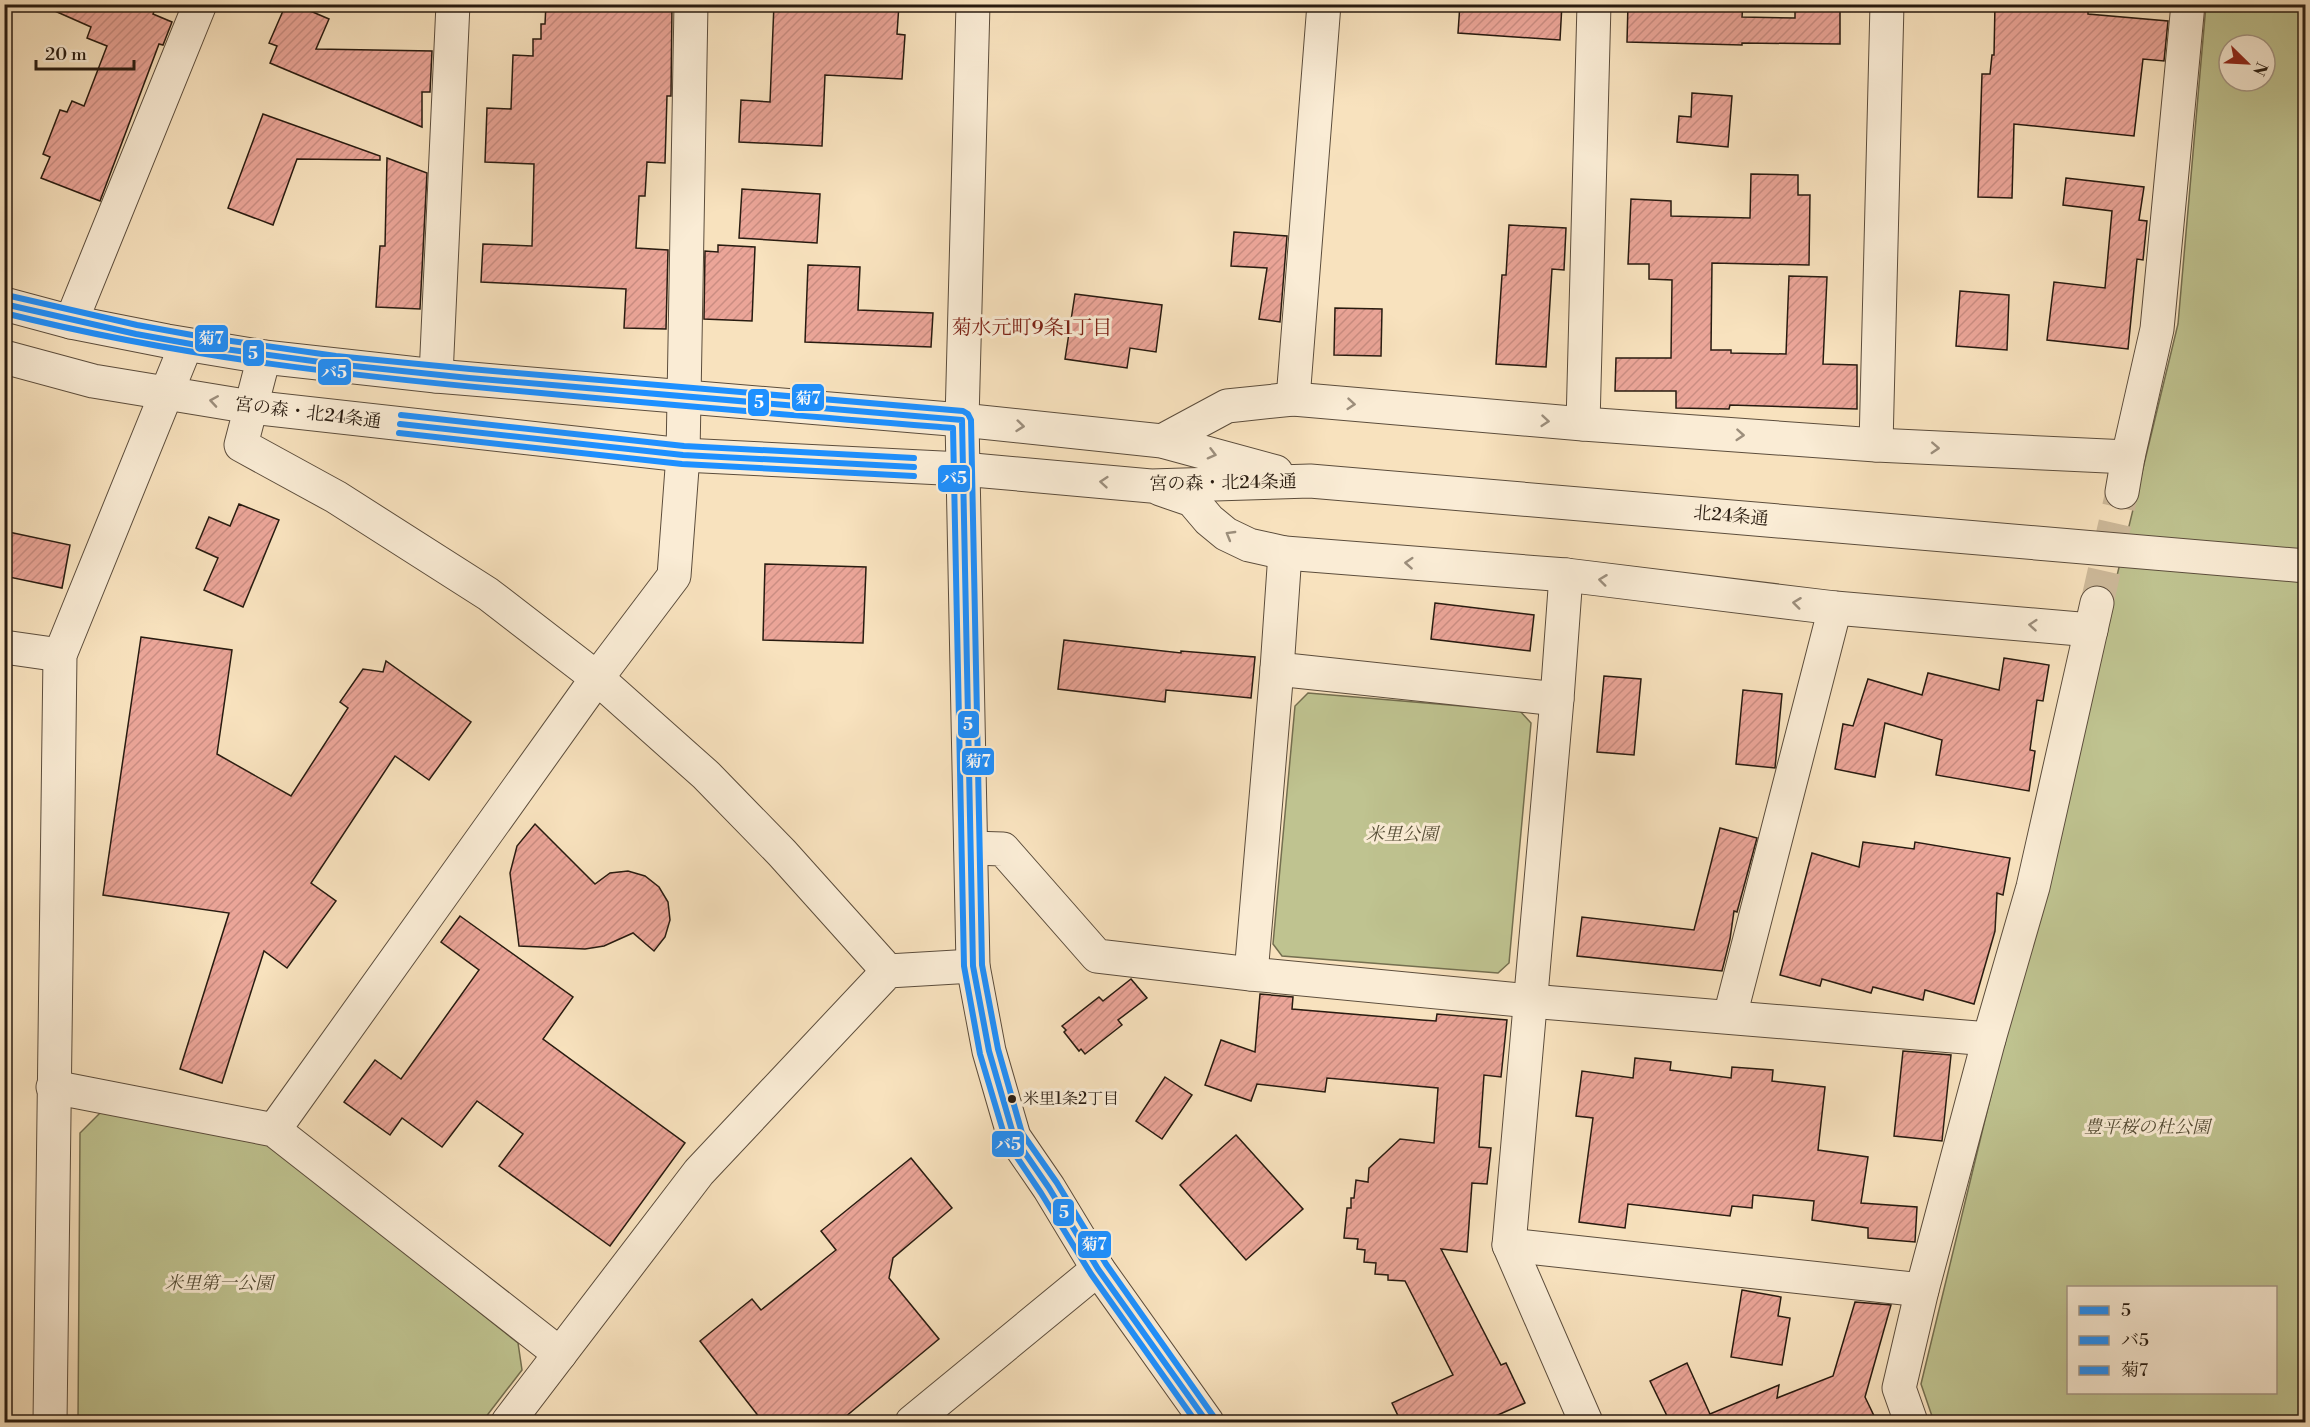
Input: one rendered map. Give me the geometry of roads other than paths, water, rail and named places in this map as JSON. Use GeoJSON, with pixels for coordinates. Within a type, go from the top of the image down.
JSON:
{"type":"FeatureCollection","features":[{"type":"Feature","properties":{"kind":"street"},"geometry":{"type":"LineString","coordinates":[[71,322],[200,4]]}},
{"type":"Feature","properties":{"kind":"street"},"geometry":{"type":"LineString","coordinates":[[436,376],[453,4]]}},
{"type":"Feature","properties":{"kind":"street"},"geometry":{"type":"LineString","coordinates":[[274,1130],[597,678],[674,576],[683,455],[691,4]]}},
{"type":"Feature","properties":{"kind":"street"},"geometry":{"type":"LineString","coordinates":[[973,4],[962,420],[973,966],[989,1051],[1014,1137],[1049,1188],[1098,1269],[1207,1422]]}},
{"type":"Feature","properties":{"kind":"street"},"geometry":{"type":"LineString","coordinates":[[1293,399],[1324,4]]}},
{"type":"Feature","properties":{"kind":"street"},"geometry":{"type":"LineString","coordinates":[[1582,424],[1594,4]]}},
{"type":"Feature","properties":{"kind":"street"},"geometry":{"type":"LineString","coordinates":[[1876,445],[1887,4]]}},
{"type":"Feature","properties":{"kind":"street"},"geometry":{"type":"LineString","coordinates":[[2122,492],[2157,329],[2188,4]]}},
{"type":"Feature","properties":{"kind":"street","name":"宮の森・北24条通"},"geometry":{"type":"LineString","coordinates":[[4,304],[71,322],[186,345],[264,357],[436,376],[962,420],[1162,441],[1310,481]]}},
{"type":"Feature","properties":{"kind":"street"},"geometry":{"type":"LineString","coordinates":[[50,1422],[60,656],[186,345]]}},
{"type":"Feature","properties":{"kind":"street","name":"宮の森・北24条通"},"geometry":{"type":"LineString","coordinates":[[4,357],[93,381],[251,407],[683,455],[962,469],[1151,486],[1310,481]]}},
{"type":"Feature","properties":{"kind":"street"},"geometry":{"type":"LineString","coordinates":[[264,357],[241,445],[336,497],[488,594],[597,678],[706,775],[782,853],[888,971]]}},
{"type":"Feature","properties":{"kind":"street"},"geometry":{"type":"LineString","coordinates":[[1162,441],[1227,406],[1293,399],[1582,424],[1876,445],[2128,457]]}},
{"type":"Feature","properties":{"kind":"street","name":"北24条通"},"geometry":{"type":"LineString","coordinates":[[1310,481],[2306,566]]}},
{"type":"Feature","properties":{"kind":"street"},"geometry":{"type":"LineString","coordinates":[[1151,486],[1192,500],[1209,520],[1226,534],[1249,545],[1285,553],[1566,575],[1835,608],[2094,616],[2034,887],[1989,1038],[1922,1290],[1899,1388],[1911,1422]]}},
{"type":"Feature","properties":{"kind":"street"},"geometry":{"type":"LineString","coordinates":[[1251,974],[1285,553]]}},
{"type":"Feature","properties":{"kind":"street"},"geometry":{"type":"LineString","coordinates":[[1566,575],[1509,1245],[1583,1421]]}},
{"type":"Feature","properties":{"kind":"street"},"geometry":{"type":"LineString","coordinates":[[1730,1016],[1835,608]]}},
{"type":"Feature","properties":{"kind":"street"},"geometry":{"type":"LineString","coordinates":[[4,646],[60,656]]}},
{"type":"Feature","properties":{"kind":"street"},"geometry":{"type":"LineString","coordinates":[[1277,669],[1557,699]]}},
{"type":"Feature","properties":{"kind":"street"},"geometry":{"type":"LineString","coordinates":[[971,848],[1003,849],[1097,956],[1251,974],[1530,1001],[1989,1038]]}},
{"type":"Feature","properties":{"kind":"street"},"geometry":{"type":"LineString","coordinates":[[508,1422],[699,1172],[888,971],[973,966]]}},
{"type":"Feature","properties":{"kind":"street"},"geometry":{"type":"LineString","coordinates":[[53,1087],[274,1130],[560,1354]]}},
{"type":"Feature","properties":{"kind":"street"},"geometry":{"type":"LineString","coordinates":[[1509,1245],[1922,1290]]}},
{"type":"Feature","properties":{"kind":"street"},"geometry":{"type":"LineString","coordinates":[[912,1422],[1098,1269]]}},
{"type":"Feature","properties":{"kind":"tunnel"},"geometry":{"type":"LineString","coordinates":[[2097,603],[2122,492]]}},
{"type":"Feature","properties":{"kind":"place","name":"米里1条2丁目"},"geometry":{"type":"Point","coordinates":[1012,1099]}},
{"type":"Feature","properties":{"kind":"district","name":"菊水元町9条1丁目"},"geometry":{"type":"Point","coordinates":[1032,328]}},
{"type":"Feature","properties":{"kind":"park label","name":"米里公園"},"geometry":{"type":"Point","coordinates":[1402,834]}},
{"type":"Feature","properties":{"kind":"park label","name":"豊平桜の杜公園"},"geometry":{"type":"Point","coordinates":[2147,1127]}},
{"type":"Feature","properties":{"kind":"park label","name":"米里第一公園"},"geometry":{"type":"Point","coordinates":[219,1283]}}]}
